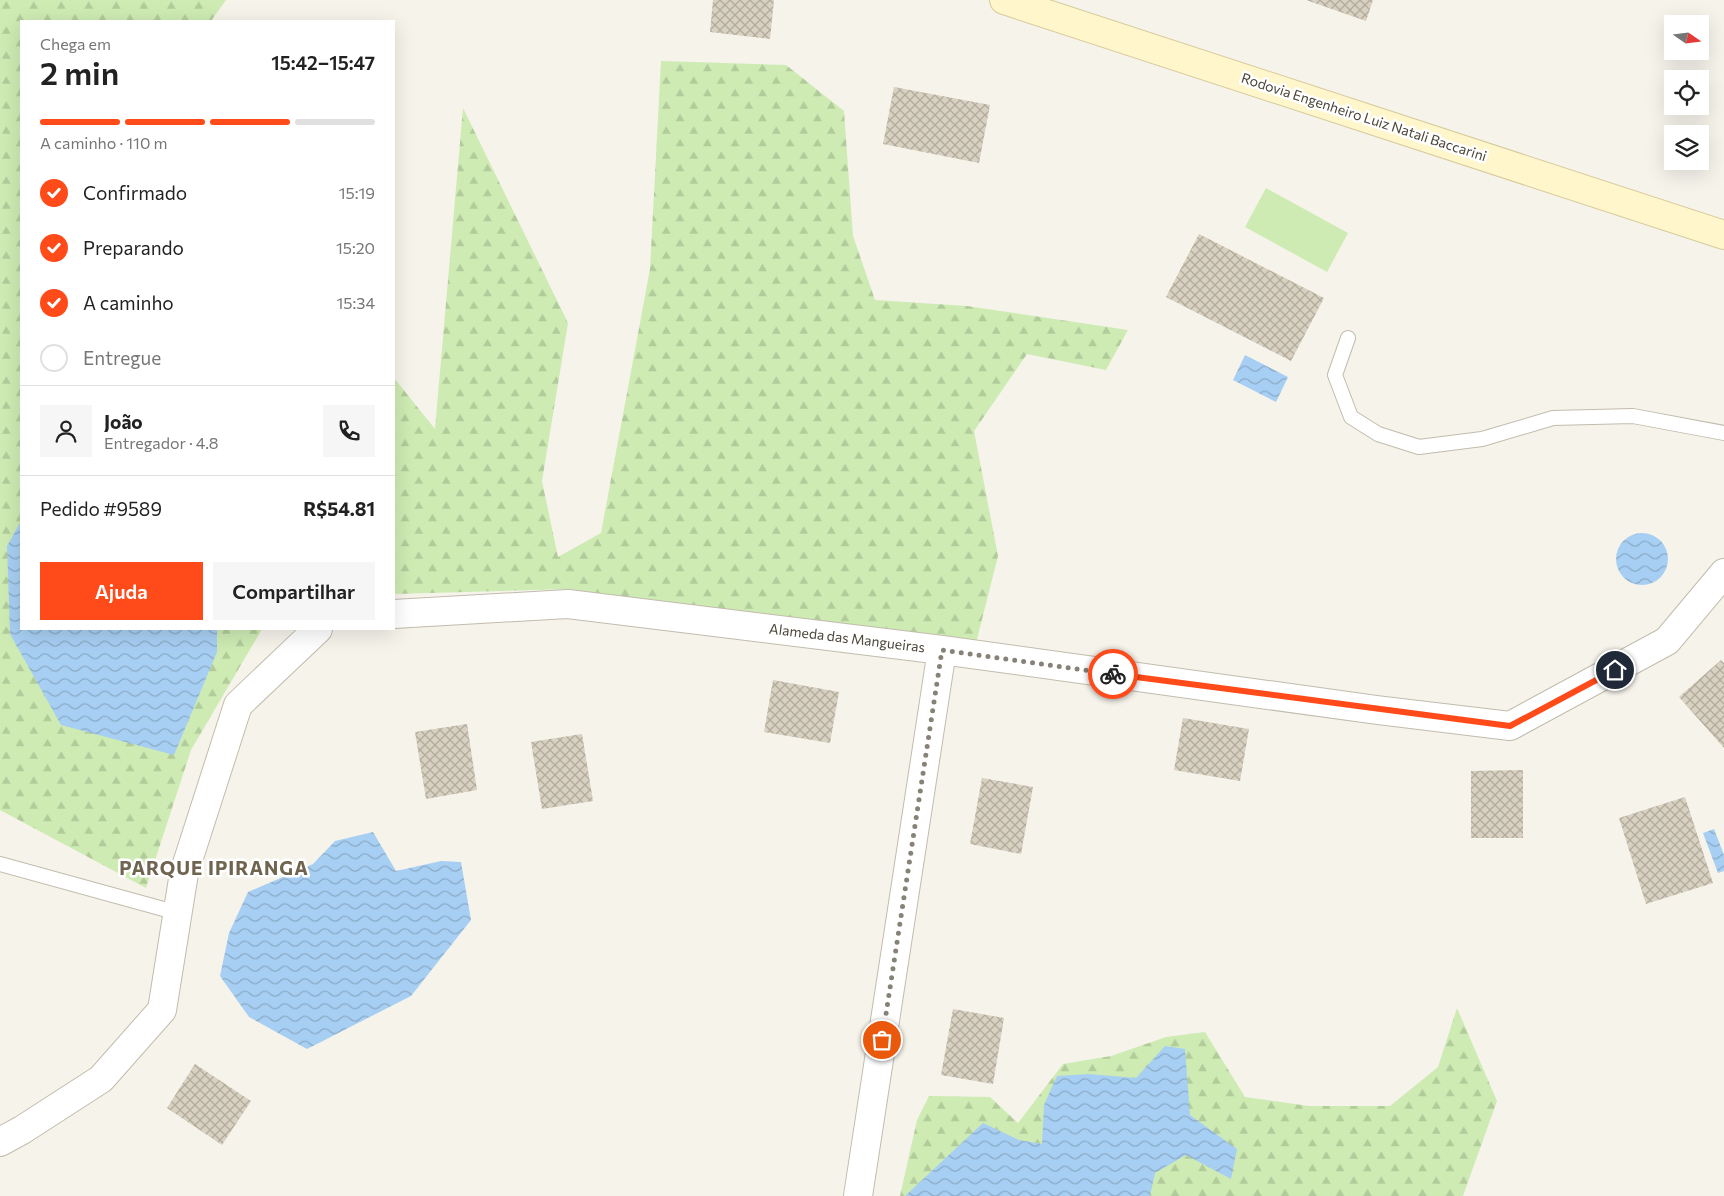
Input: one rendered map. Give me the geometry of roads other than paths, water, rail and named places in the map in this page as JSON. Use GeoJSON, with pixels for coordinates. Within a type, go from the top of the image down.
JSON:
{"type":"FeatureCollection","features":[{"type":"Feature","properties":{"kind":"main road","name":"Rodovia Engenheiro Luiz Natali Baccarini"},"geometry":{"type":"LineString","coordinates":[[1004,0],[1724,235]]}},
{"type":"Feature","properties":{"kind":"street","name":"Alameda das Mangueiras"},"geometry":{"type":"LineString","coordinates":[[395,614],[568,604],[942,650],[1377,710],[1510,726],[1667,641],[1724,572]]}},
{"type":"Feature","properties":{"kind":"street"},"geometry":{"type":"LineString","coordinates":[[0,1142],[101,1080],[162,1010],[184,873],[238,705],[317,630]]}},
{"type":"Feature","properties":{"kind":"street"},"geometry":{"type":"LineString","coordinates":[[858,1196],[942,650]]}},
{"type":"Feature","properties":{"kind":"lane"},"geometry":{"type":"LineString","coordinates":[[1348,338],[1336,375],[1351,417],[1378,434],[1419,447],[1482,439],[1553,418],[1633,416],[1724,433]]}},
{"type":"Feature","properties":{"kind":"lane"},"geometry":{"type":"LineString","coordinates":[[0,864],[178,913]]}},
{"type":"Feature","properties":{"kind":"water"},"geometry":{"type":"Polygon","coordinates":[[[1245,355],[1288,377],[1276,402],[1233,380],[1245,355]]]}},
{"type":"Feature","properties":{"kind":"water"},"geometry":{"type":"Polygon","coordinates":[[[20,523],[20,630],[217,630],[217,652],[174,755],[61,725],[10,634],[7,546],[20,523]]]}},
{"type":"Feature","properties":{"kind":"water"},"geometry":{"type":"Polygon","coordinates":[[[1642,533],[1652,535],[1660,541],[1666,549],[1668,559],[1666,569],[1660,577],[1652,583],[1642,585],[1632,583],[1624,577],[1618,569],[1616,559],[1618,549],[1624,541],[1632,535],[1642,533]]]}},
{"type":"Feature","properties":{"kind":"water"},"geometry":{"type":"Polygon","coordinates":[[[1714,829],[1724,855],[1724,871],[1718,873],[1703,833],[1714,829]]]}},
{"type":"Feature","properties":{"kind":"water"},"geometry":{"type":"Polygon","coordinates":[[[373,832],[396,871],[441,861],[461,862],[471,920],[411,996],[307,1049],[249,1017],[220,976],[229,933],[248,892],[313,864],[335,841],[373,832]]]}},
{"type":"Feature","properties":{"kind":"water"},"geometry":{"type":"Polygon","coordinates":[[[1165,1046],[1185,1049],[1190,1115],[1237,1149],[1231,1179],[1186,1155],[1155,1173],[1150,1196],[905,1196],[983,1123],[1019,1140],[1042,1144],[1044,1105],[1057,1076],[1089,1074],[1136,1078],[1165,1046]]]}},
{"type":"Feature","properties":{"kind":"district","name":"PARQUE IPIRANGA"},"geometry":{"type":"Point","coordinates":[214,868]}}]}
